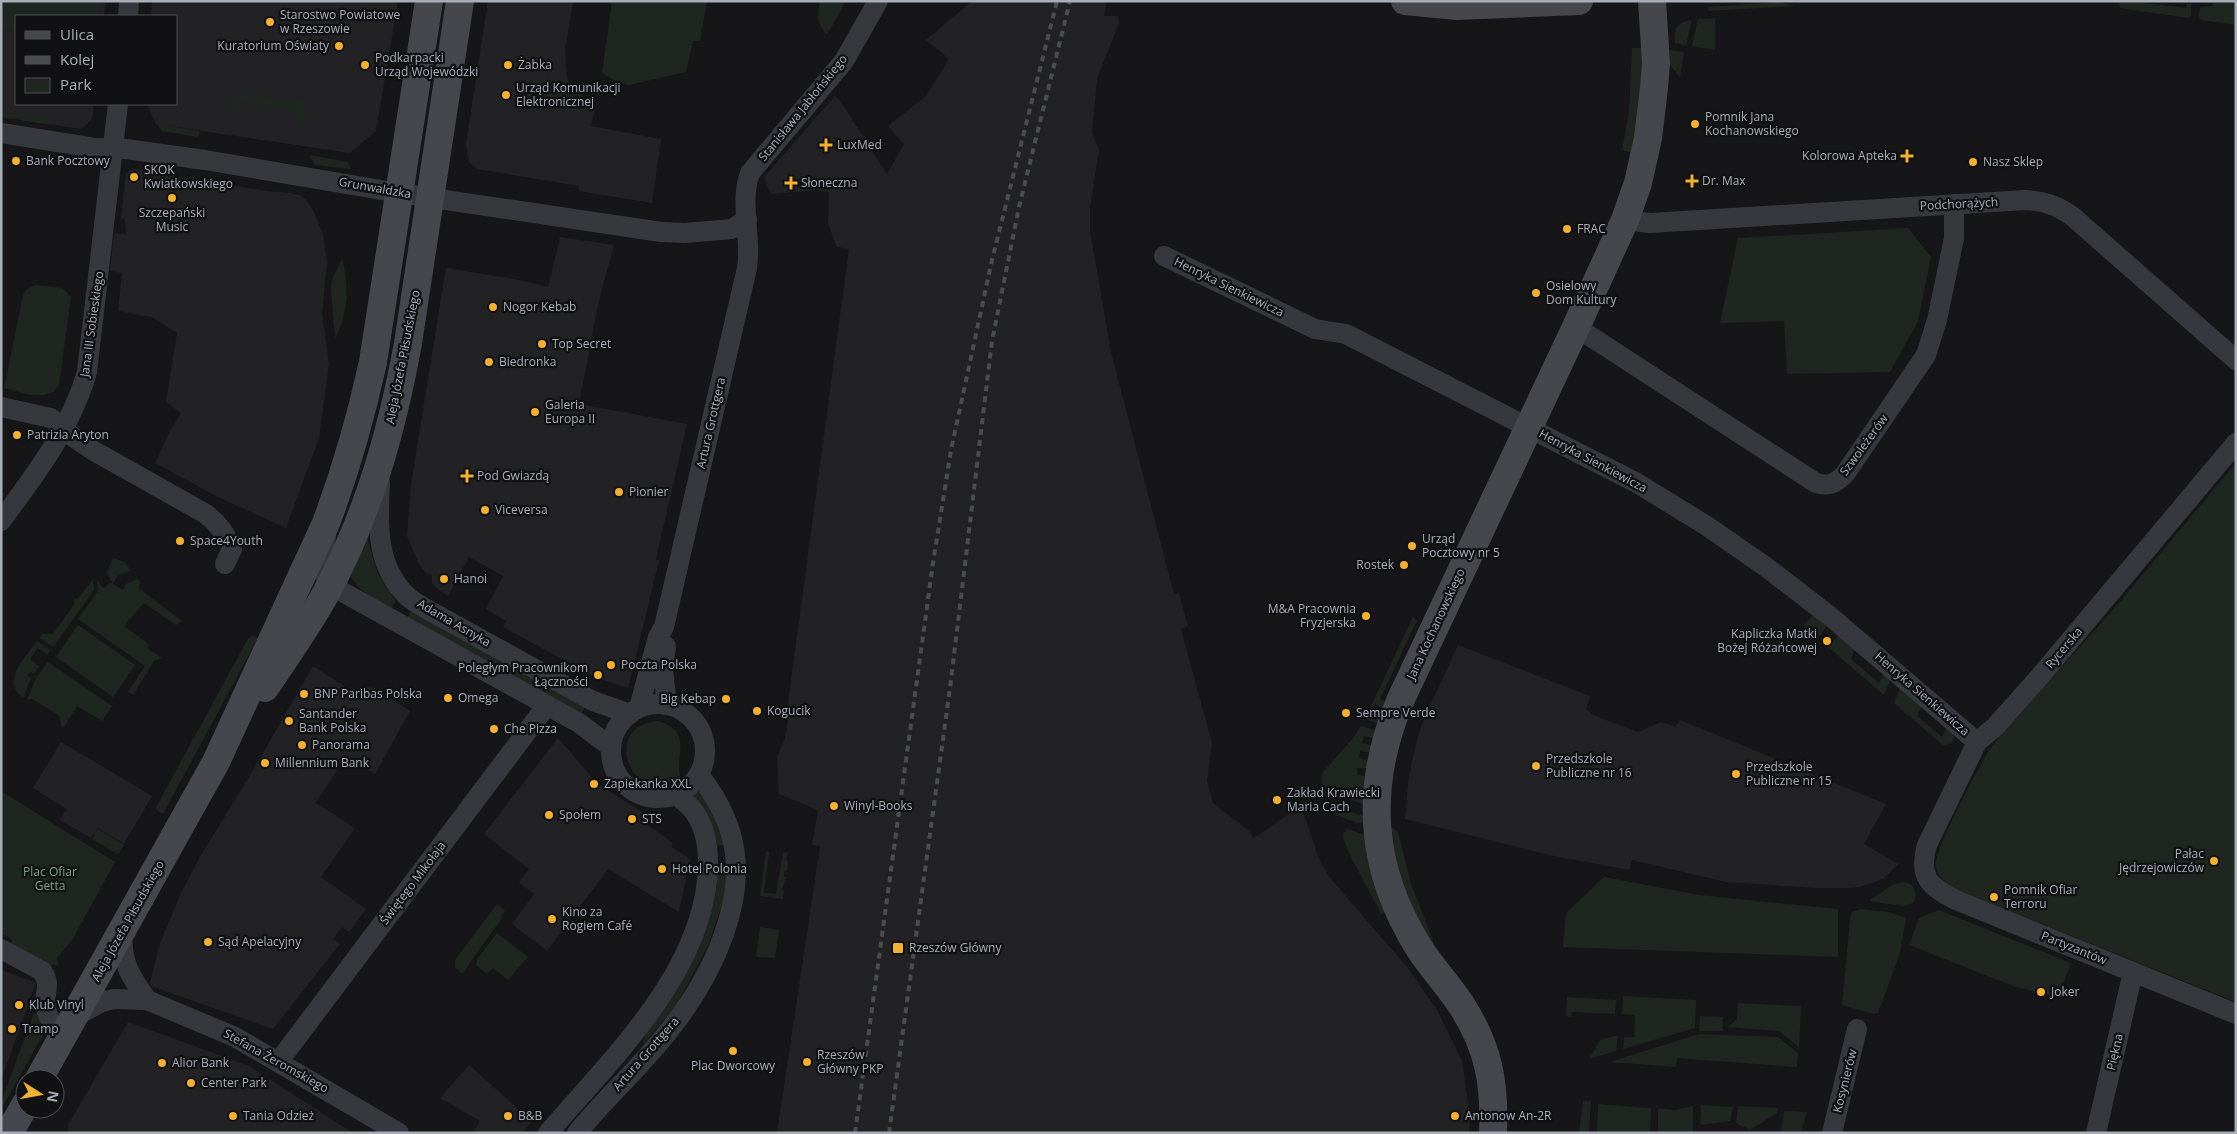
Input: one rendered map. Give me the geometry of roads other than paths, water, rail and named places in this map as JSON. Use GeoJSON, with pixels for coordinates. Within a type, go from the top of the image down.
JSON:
{"type":"FeatureCollection","features":[{"type":"Feature","properties":{"kind":"main road","name":"Aleja Józefa Piłsudskiego"},"geometry":{"type":"LineString","coordinates":[[216,762],[326,523],[352,447],[373,362],[429,1]]}},
{"type":"Feature","properties":{"kind":"main road","name":"Aleja Józefa Piłsudskiego"},"geometry":{"type":"LineString","coordinates":[[46,1069],[216,762],[313,615],[360,522],[381,460],[399,392],[460,1]]}},
{"type":"Feature","properties":{"kind":"main road"},"geometry":{"type":"LineString","coordinates":[[1405,1],[1457,6],[1500,6],[1579,1]]}},
{"type":"Feature","properties":{"kind":"main road","name":"Jana Kochanowskiego"},"geometry":{"type":"LineString","coordinates":[[1493,1133],[1493,1092],[1490,1068],[1480,1037],[1462,1006],[1420,950],[1396,906],[1383,870],[1376,816],[1378,785],[1392,722],[1400,701],[1576,327],[1625,220],[1638,183],[1652,115],[1656,63],[1652,1]]}},
{"type":"Feature","properties":{"kind":"main road"},"geometry":{"type":"LineString","coordinates":[[9,1133],[17,1119]]}},
{"type":"Feature","properties":{"kind":"street"},"geometry":{"type":"LineString","coordinates":[[128,15],[129,1]]}},
{"type":"Feature","properties":{"kind":"street","name":"Stanisława Jabłońskiego"},"geometry":{"type":"LineString","coordinates":[[747,219],[747,182],[750,173],[844,61],[878,1]]}},
{"type":"Feature","properties":{"kind":"street","name":"Jana III Sobieskiego"},"geometry":{"type":"LineString","coordinates":[[1,521],[45,461],[64,428],[87,372],[118,105]]}},
{"type":"Feature","properties":{"kind":"street","name":"Grunwaldzka"},"geometry":{"type":"LineString","coordinates":[[1,133],[214,162],[399,193],[677,233],[732,229],[747,219]]}},
{"type":"Feature","properties":{"kind":"street","name":"Podchorążych"},"geometry":{"type":"LineString","coordinates":[[1625,220],[1650,223],[2025,200],[2043,201],[2059,207],[2236,360]]}},
{"type":"Feature","properties":{"kind":"street","name":"Szwoleżerów"},"geometry":{"type":"LineString","coordinates":[[1576,327],[1816,483],[1832,484],[1845,474],[1926,355],[1937,320],[1952,247],[1954,204]]}},
{"type":"Feature","properties":{"kind":"street","name":"Artura Grottgera"},"geometry":{"type":"LineString","coordinates":[[634,711],[658,638],[664,627],[747,268],[750,247],[747,219]]}},
{"type":"Feature","properties":{"kind":"street","name":"Henryka Sienkiewicza"},"geometry":{"type":"LineString","coordinates":[[1164,256],[1314,329],[1346,334],[1637,483],[1707,526],[1766,567],[1831,617],[1977,742]]}},
{"type":"Feature","properties":{"kind":"street"},"geometry":{"type":"LineString","coordinates":[[1,407],[51,418],[72,437],[94,451],[206,514],[218,523],[225,532],[232,549],[225,564]]}},
{"type":"Feature","properties":{"kind":"street","name":"Rycerska"},"geometry":{"type":"LineString","coordinates":[[1923,869],[1927,845],[1977,742],[1995,727],[2042,674],[2236,443]]}},
{"type":"Feature","properties":{"kind":"street","name":"Adama Asnyka"},"geometry":{"type":"LineString","coordinates":[[381,460],[379,519],[382,551],[387,566],[408,597],[430,611],[593,700],[634,711]]}},
{"type":"Feature","properties":{"kind":"street"},"geometry":{"type":"LineString","coordinates":[[326,523],[322,568],[324,577],[330,583]]}},
{"type":"Feature","properties":{"kind":"street","name":"Adama Asnyka"},"geometry":{"type":"LineString","coordinates":[[330,583],[339,590],[579,723],[611,748]]}},
{"type":"Feature","properties":{"kind":"street","name":"Artura Grottgera"},"geometry":{"type":"LineString","coordinates":[[664,627],[668,635],[663,669],[667,705]]}},
{"type":"Feature","properties":{"kind":"street"},"geometry":{"type":"LineString","coordinates":[[653,704],[667,705],[685,712],[700,728],[705,749],[704,760],[699,774],[689,787],[676,795],[655,798],[643,796],[623,784],[616,774],[612,763],[611,748],[617,727],[634,711],[653,704]]}},
{"type":"Feature","properties":{"kind":"street","name":"Świętego Mikołaja"},"geometry":{"type":"LineString","coordinates":[[279,1061],[547,705]]}},
{"type":"Feature","properties":{"kind":"street","name":"Artura Grottgera"},"geometry":{"type":"LineString","coordinates":[[577,1133],[672,1027],[706,974],[724,932],[734,896],[736,879],[733,845],[724,816],[716,799],[699,774]]}},
{"type":"Feature","properties":{"kind":"street","name":"Artura Grottgera"},"geometry":{"type":"LineString","coordinates":[[548,1133],[652,1010],[675,974],[695,929],[707,889],[708,856],[700,821],[694,811],[676,795]]}},
{"type":"Feature","properties":{"kind":"street","name":"Partyzantów"},"geometry":{"type":"LineString","coordinates":[[1923,869],[1930,884],[1956,900],[2236,1014]]}},
{"type":"Feature","properties":{"kind":"street"},"geometry":{"type":"LineString","coordinates":[[122,931],[122,953],[126,965],[148,1000]]}},
{"type":"Feature","properties":{"kind":"street"},"geometry":{"type":"LineString","coordinates":[[4,950],[42,971],[46,977],[48,989],[44,1001],[46,1010],[61,1041]]}},
{"type":"Feature","properties":{"kind":"street","name":"Piękna"},"geometry":{"type":"LineString","coordinates":[[2096,1133],[2133,972]]}},
{"type":"Feature","properties":{"kind":"street","name":"Stefana Żeromskiego"},"geometry":{"type":"LineString","coordinates":[[74,1018],[102,1002],[114,999],[148,1000],[236,1037],[399,1133]]}},
{"type":"Feature","properties":{"kind":"street","name":"Kosynierów"},"geometry":{"type":"LineString","coordinates":[[1832,1133],[1857,1029]]}},
{"type":"Feature","properties":{"kind":"railway"},"geometry":{"type":"LineString","coordinates":[[855,1133],[933,563],[951,450],[992,260],[1057,1]]}},
{"type":"Feature","properties":{"kind":"railway"},"geometry":{"type":"LineString","coordinates":[[889,1133],[950,688],[992,341],[1019,207],[1070,1]]}},
{"type":"Feature","properties":{"kind":"place","name":"Starostwo Powiatowe w Rzeszowie"},"geometry":{"type":"Point","coordinates":[270,22]}},
{"type":"Feature","properties":{"kind":"place","name":"Kuratorium Oświaty"},"geometry":{"type":"Point","coordinates":[339,46]}},
{"type":"Feature","properties":{"kind":"place","name":"Podkarpacki Urząd Wojewódzki"},"geometry":{"type":"Point","coordinates":[365,65]}},
{"type":"Feature","properties":{"kind":"place","name":"Żabka"},"geometry":{"type":"Point","coordinates":[508,65]}},
{"type":"Feature","properties":{"kind":"place","name":"Urząd Komunikacji Elektronicznej"},"geometry":{"type":"Point","coordinates":[506,95]}},
{"type":"Feature","properties":{"kind":"place","name":"Pomnik Jana Kochanowskiego"},"geometry":{"type":"Point","coordinates":[1695,124]}},
{"type":"Feature","properties":{"kind":"place","name":"LuxMed"},"geometry":{"type":"Point","coordinates":[826,145]}},
{"type":"Feature","properties":{"kind":"place","name":"Kolorowa Apteka"},"geometry":{"type":"Point","coordinates":[1907,156]}},
{"type":"Feature","properties":{"kind":"place","name":"Bank Pocztowy"},"geometry":{"type":"Point","coordinates":[16,161]}},
{"type":"Feature","properties":{"kind":"place","name":"Nasz Sklep"},"geometry":{"type":"Point","coordinates":[1973,162]}},
{"type":"Feature","properties":{"kind":"place","name":"SKOK Kwiatkowskiego"},"geometry":{"type":"Point","coordinates":[134,177]}},
{"type":"Feature","properties":{"kind":"place","name":"Dr. Max"},"geometry":{"type":"Point","coordinates":[1692,181]}},
{"type":"Feature","properties":{"kind":"place","name":"Słoneczna"},"geometry":{"type":"Point","coordinates":[791,183]}},
{"type":"Feature","properties":{"kind":"place","name":"Szczepański Music"},"geometry":{"type":"Point","coordinates":[172,198]}},
{"type":"Feature","properties":{"kind":"place","name":"FRAC"},"geometry":{"type":"Point","coordinates":[1567,229]}},
{"type":"Feature","properties":{"kind":"place","name":"Osielowy Dom Kultury"},"geometry":{"type":"Point","coordinates":[1536,293]}},
{"type":"Feature","properties":{"kind":"place","name":"Nogor Kebab"},"geometry":{"type":"Point","coordinates":[493,307]}},
{"type":"Feature","properties":{"kind":"place","name":"Top Secret"},"geometry":{"type":"Point","coordinates":[542,344]}},
{"type":"Feature","properties":{"kind":"place","name":"Biedronka"},"geometry":{"type":"Point","coordinates":[489,362]}},
{"type":"Feature","properties":{"kind":"place","name":"Galeria Europa II"},"geometry":{"type":"Point","coordinates":[535,412]}},
{"type":"Feature","properties":{"kind":"place","name":"Patrizia Aryton"},"geometry":{"type":"Point","coordinates":[17,435]}},
{"type":"Feature","properties":{"kind":"place","name":"Pod Gwiazdą"},"geometry":{"type":"Point","coordinates":[467,476]}},
{"type":"Feature","properties":{"kind":"place","name":"Pionier"},"geometry":{"type":"Point","coordinates":[619,492]}},
{"type":"Feature","properties":{"kind":"place","name":"Viceversa"},"geometry":{"type":"Point","coordinates":[485,510]}},
{"type":"Feature","properties":{"kind":"place","name":"Space4Youth"},"geometry":{"type":"Point","coordinates":[180,541]}},
{"type":"Feature","properties":{"kind":"place","name":"Urząd Pocztowy nr 5"},"geometry":{"type":"Point","coordinates":[1412,546]}},
{"type":"Feature","properties":{"kind":"place","name":"Rostek"},"geometry":{"type":"Point","coordinates":[1404,565]}},
{"type":"Feature","properties":{"kind":"place","name":"Hanoi"},"geometry":{"type":"Point","coordinates":[444,579]}},
{"type":"Feature","properties":{"kind":"place","name":"M&A Pracownia Fryzjerska"},"geometry":{"type":"Point","coordinates":[1366,616]}},
{"type":"Feature","properties":{"kind":"place","name":"Kapliczka Matki Bożej Różańcowej"},"geometry":{"type":"Point","coordinates":[1827,641]}},
{"type":"Feature","properties":{"kind":"place","name":"Poczta Polska"},"geometry":{"type":"Point","coordinates":[611,665]}},
{"type":"Feature","properties":{"kind":"place","name":"Poległym Pracownikom Łączności"},"geometry":{"type":"Point","coordinates":[598,675]}},
{"type":"Feature","properties":{"kind":"place","name":"BNP Paribas Polska"},"geometry":{"type":"Point","coordinates":[304,694]}},
{"type":"Feature","properties":{"kind":"place","name":"Omega"},"geometry":{"type":"Point","coordinates":[448,698]}},
{"type":"Feature","properties":{"kind":"place","name":"Big Kebap"},"geometry":{"type":"Point","coordinates":[726,699]}},
{"type":"Feature","properties":{"kind":"place","name":"Kogucik"},"geometry":{"type":"Point","coordinates":[757,711]}},
{"type":"Feature","properties":{"kind":"place","name":"Sempre Verde"},"geometry":{"type":"Point","coordinates":[1346,713]}},
{"type":"Feature","properties":{"kind":"place","name":"Santander Bank Polska"},"geometry":{"type":"Point","coordinates":[289,721]}},
{"type":"Feature","properties":{"kind":"place","name":"Che Pizza"},"geometry":{"type":"Point","coordinates":[494,729]}},
{"type":"Feature","properties":{"kind":"place","name":"Panorama"},"geometry":{"type":"Point","coordinates":[302,745]}},
{"type":"Feature","properties":{"kind":"place","name":"Millennium Bank"},"geometry":{"type":"Point","coordinates":[265,763]}},
{"type":"Feature","properties":{"kind":"place","name":"Przedszkole Publiczne nr 16"},"geometry":{"type":"Point","coordinates":[1536,766]}},
{"type":"Feature","properties":{"kind":"place","name":"Przedszkole Publiczne nr 15"},"geometry":{"type":"Point","coordinates":[1736,774]}},
{"type":"Feature","properties":{"kind":"place","name":"Zapiekanka XXL"},"geometry":{"type":"Point","coordinates":[594,784]}},
{"type":"Feature","properties":{"kind":"place","name":"Zakład Krawiecki Maria Cach"},"geometry":{"type":"Point","coordinates":[1277,800]}},
{"type":"Feature","properties":{"kind":"place","name":"Winyl-Books"},"geometry":{"type":"Point","coordinates":[834,806]}},
{"type":"Feature","properties":{"kind":"place","name":"Społem"},"geometry":{"type":"Point","coordinates":[549,815]}},
{"type":"Feature","properties":{"kind":"place","name":"STS"},"geometry":{"type":"Point","coordinates":[632,819]}},
{"type":"Feature","properties":{"kind":"place","name":"Pałac Jędrzejowiczów"},"geometry":{"type":"Point","coordinates":[2214,861]}},
{"type":"Feature","properties":{"kind":"place","name":"Hotel Polonia"},"geometry":{"type":"Point","coordinates":[662,869]}},
{"type":"Feature","properties":{"kind":"place","name":"Pomnik Ofiar Terroru"},"geometry":{"type":"Point","coordinates":[1994,897]}},
{"type":"Feature","properties":{"kind":"place","name":"Kino za Rogiem Café"},"geometry":{"type":"Point","coordinates":[552,919]}},
{"type":"Feature","properties":{"kind":"place","name":"Sąd Apelacyjny"},"geometry":{"type":"Point","coordinates":[208,942]}},
{"type":"Feature","properties":{"kind":"place","name":"Rzeszów Główny"},"geometry":{"type":"Point","coordinates":[898,948]}},
{"type":"Feature","properties":{"kind":"place","name":"Joker"},"geometry":{"type":"Point","coordinates":[2041,992]}},
{"type":"Feature","properties":{"kind":"place","name":"Klub Vinyl"},"geometry":{"type":"Point","coordinates":[19,1005]}},
{"type":"Feature","properties":{"kind":"place","name":"Tramp"},"geometry":{"type":"Point","coordinates":[12,1029]}},
{"type":"Feature","properties":{"kind":"place","name":"Plac Dworcowy"},"geometry":{"type":"Point","coordinates":[733,1051]}},
{"type":"Feature","properties":{"kind":"place","name":"Rzeszów Główny PKP"},"geometry":{"type":"Point","coordinates":[807,1062]}},
{"type":"Feature","properties":{"kind":"place","name":"Alior Bank"},"geometry":{"type":"Point","coordinates":[162,1063]}},
{"type":"Feature","properties":{"kind":"place","name":"Center Park"},"geometry":{"type":"Point","coordinates":[191,1083]}},
{"type":"Feature","properties":{"kind":"place","name":"Tania Odzież"},"geometry":{"type":"Point","coordinates":[233,1116]}},
{"type":"Feature","properties":{"kind":"place","name":"B&B"},"geometry":{"type":"Point","coordinates":[508,1116]}},
{"type":"Feature","properties":{"kind":"place","name":"Antonow An-2R"},"geometry":{"type":"Point","coordinates":[1455,1116]}},
{"type":"Feature","properties":{"kind":"park label","name":"Plac Ofiar Getta"},"geometry":{"type":"Point","coordinates":[50,879]}}]}
